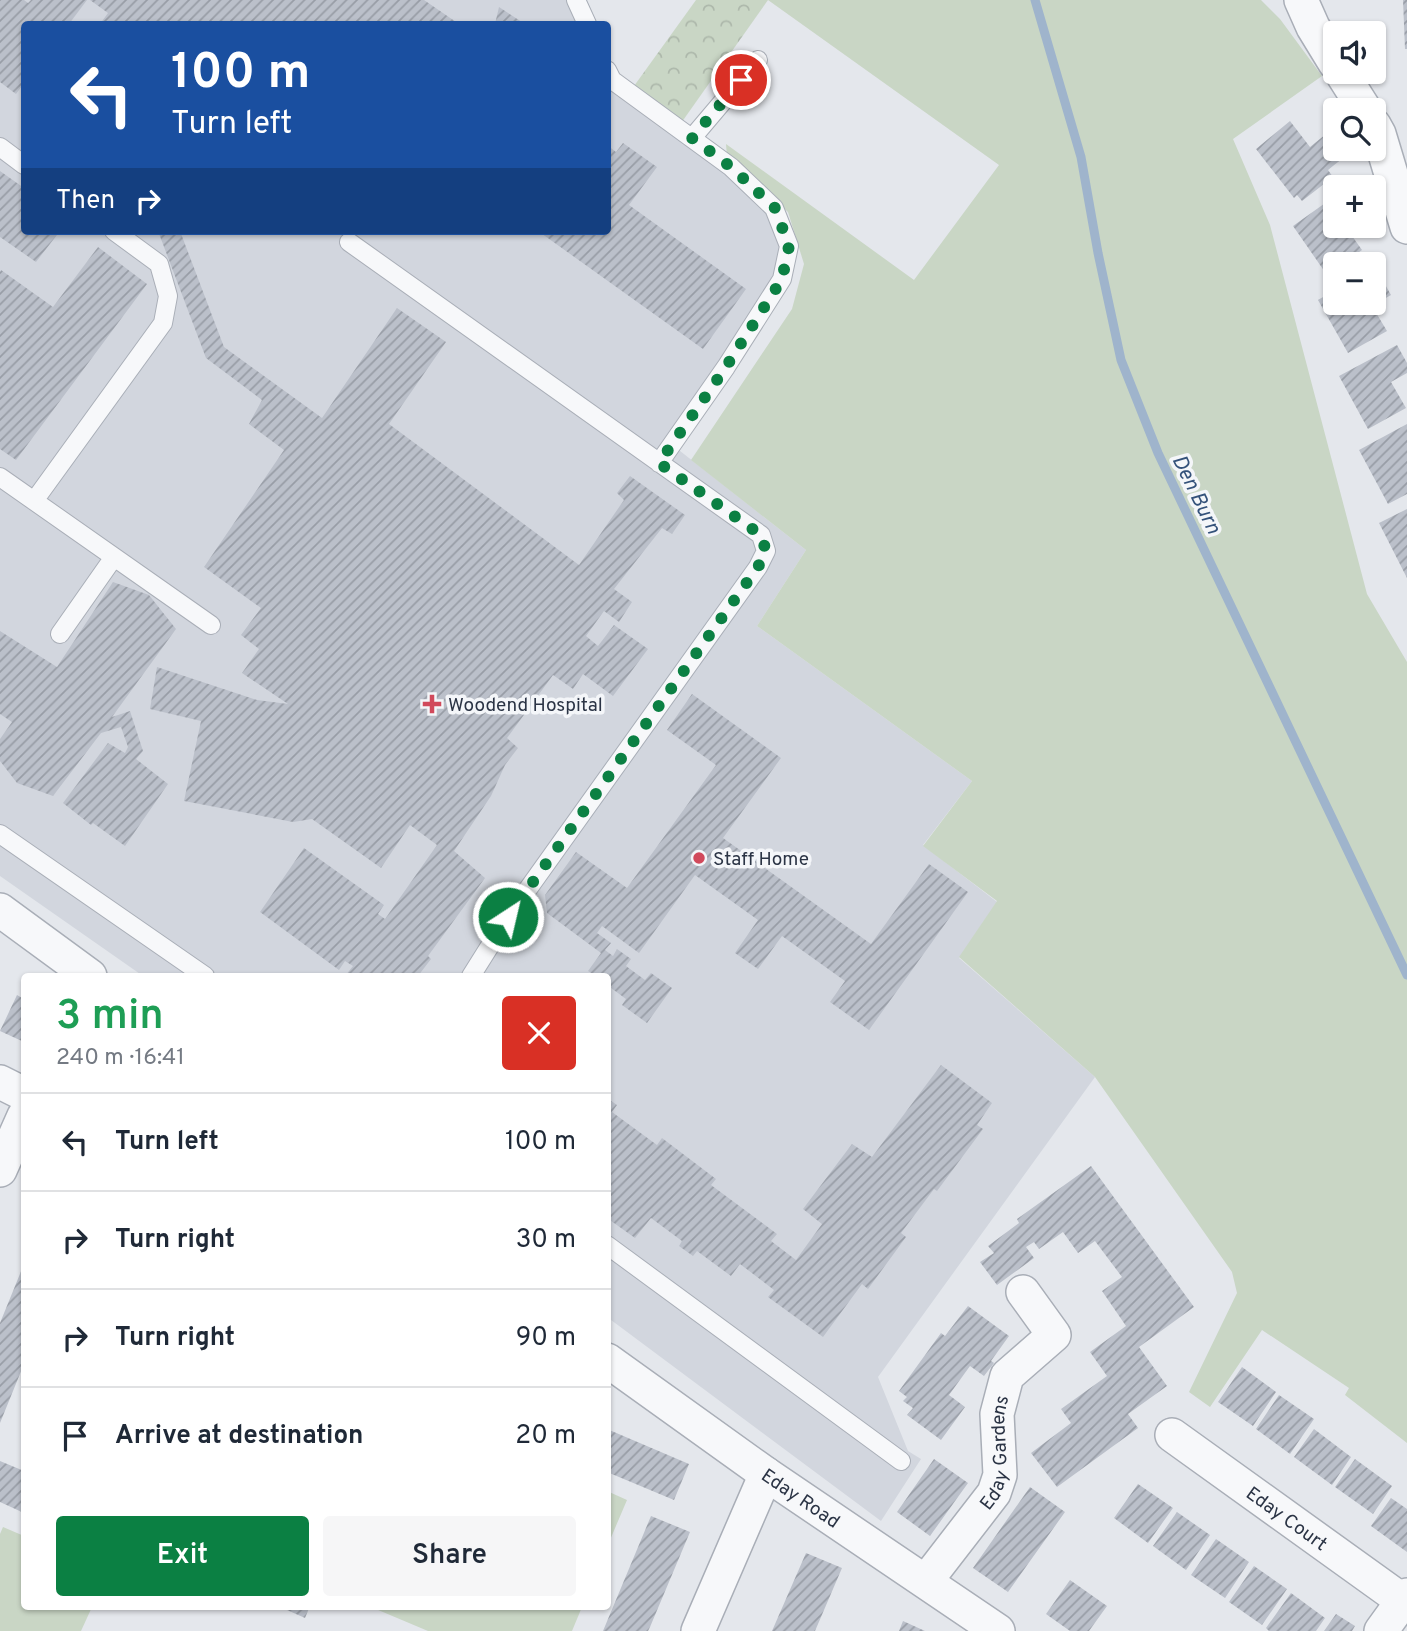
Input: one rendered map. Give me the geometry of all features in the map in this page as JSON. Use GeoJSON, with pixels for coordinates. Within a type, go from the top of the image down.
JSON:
{"type":"FeatureCollection","features":[{"type":"Feature","properties":{"kind":"street"},"geometry":{"type":"LineString","coordinates":[[1301,0],[1323,43]]}},
{"type":"Feature","properties":{"kind":"street"},"geometry":{"type":"LineString","coordinates":[[1386,158],[1407,228]]}},
{"type":"Feature","properties":{"kind":"street"},"geometry":{"type":"LineString","coordinates":[[0,910],[84,973]]}},
{"type":"Feature","properties":{"kind":"street"},"geometry":{"type":"LineString","coordinates":[[0,1082],[21,1092]]}},
{"type":"Feature","properties":{"kind":"street"},"geometry":{"type":"LineString","coordinates":[[0,1170],[21,1123]]}},
{"type":"Feature","properties":{"kind":"street","name":"Eday Gardens"},"geometry":{"type":"LineString","coordinates":[[926,1581],[994,1493],[1000,1475],[997,1415],[1007,1376],[1054,1335],[1023,1292]]}},
{"type":"Feature","properties":{"kind":"street","name":"Eday Road"},"geometry":{"type":"LineString","coordinates":[[611,1363],[766,1474],[998,1631]]}},
{"type":"Feature","properties":{"kind":"street","name":"Eday Court"},"geometry":{"type":"LineString","coordinates":[[1172,1435],[1405,1598],[1381,1631]]}},
{"type":"Feature","properties":{"kind":"street"},"geometry":{"type":"LineString","coordinates":[[698,1631],[766,1474]]}},
{"type":"Feature","properties":{"kind":"lane"},"geometry":{"type":"LineString","coordinates":[[576,0],[586,21]]}},
{"type":"Feature","properties":{"kind":"lane"},"geometry":{"type":"LineString","coordinates":[[692,138],[758,60]]}},
{"type":"Feature","properties":{"kind":"lane"},"geometry":{"type":"LineString","coordinates":[[611,78],[731,167],[775,208],[789,246],[782,279],[726,367],[659,463]]}},
{"type":"Feature","properties":{"kind":"lane"},"geometry":{"type":"LineString","coordinates":[[0,147],[21,163]]}},
{"type":"Feature","properties":{"kind":"lane"},"geometry":{"type":"LineString","coordinates":[[34,501],[163,323],[168,296],[159,264],[119,235]]}},
{"type":"Feature","properties":{"kind":"lane"},"geometry":{"type":"LineString","coordinates":[[349,242],[761,535],[766,551],[758,567],[508,917],[473,973]]}},
{"type":"Feature","properties":{"kind":"lane"},"geometry":{"type":"LineString","coordinates":[[2,484],[34,501],[211,625]]}},
{"type":"Feature","properties":{"kind":"lane"},"geometry":{"type":"LineString","coordinates":[[60,634],[114,557]]}},
{"type":"Feature","properties":{"kind":"lane"},"geometry":{"type":"LineString","coordinates":[[0,834],[201,973]]}},
{"type":"Feature","properties":{"kind":"lane"},"geometry":{"type":"LineString","coordinates":[[611,1248],[901,1461]]}},
{"type":"Feature","properties":{"kind":"shaded area","name":"Woodend Hospital"},"geometry":{"type":"Polygon","coordinates":[[[0,0],[587,0],[596,21],[21,21],[21,235],[611,235],[611,63],[619,83],[692,138],[773,217],[788,256],[675,447],[806,550],[757,626],[972,781],[923,845],[997,902],[959,958],[1095,1077],[878,1377],[908,1451],[921,1459],[881,1521],[611,1320],[611,973],[139,973],[0,876],[0,0]]]}},
{"type":"Feature","properties":{"kind":"green space"},"geometry":{"type":"Polygon","coordinates":[[[696,0],[768,0],[679,126],[629,93],[696,0]]]}},
{"type":"Feature","properties":{"kind":"green space"},"geometry":{"type":"Polygon","coordinates":[[[768,0],[1261,0],[1280,19],[1322,76],[1233,139],[1270,225],[1367,594],[1407,662],[1407,1443],[1345,1395],[1349,1388],[1262,1330],[1210,1407],[1189,1392],[1237,1293],[1232,1272],[1095,1077],[959,957],[997,901],[923,846],[972,781],[757,626],[806,550],[691,460],[792,309],[804,264],[788,212],[727,157],[726,144],[914,280],[999,165],[768,0]]]}},
{"type":"Feature","properties":{"kind":"green space"},"geometry":{"type":"Polygon","coordinates":[[[611,1493],[627,1500],[611,1538],[611,1493]]]}},
{"type":"Feature","properties":{"kind":"green space"},"geometry":{"type":"Polygon","coordinates":[[[3,1527],[21,1535],[21,1610],[91,1610],[81,1631],[0,1631],[0,1534],[3,1527]]]}},
{"type":"Feature","properties":{"kind":"green space"},"geometry":{"type":"Polygon","coordinates":[[[378,1610],[581,1610],[572,1631],[428,1631],[378,1610]]]}},
{"type":"Feature","properties":{"kind":"building"},"geometry":{"type":"Polygon","coordinates":[[[0,0],[24,0],[28,3],[31,0],[87,0],[71,21],[21,21],[21,87],[16,94],[0,82],[0,0]]]}},
{"type":"Feature","properties":{"kind":"building"},"geometry":{"type":"Polygon","coordinates":[[[90,0],[424,0],[455,21],[102,21],[108,13],[90,0]]]}},
{"type":"Feature","properties":{"kind":"building"},"geometry":{"type":"Polygon","coordinates":[[[1403,0],[1407,0],[1407,49],[1405,49],[1403,0]]]}},
{"type":"Feature","properties":{"kind":"building"},"geometry":{"type":"Polygon","coordinates":[[[499,7],[520,21],[496,21],[499,7]]]}},
{"type":"Feature","properties":{"kind":"building"},"geometry":{"type":"Polygon","coordinates":[[[1290,121],[1310,147],[1323,136],[1323,161],[1339,161],[1328,170],[1332,175],[1323,175],[1323,185],[1302,201],[1297,195],[1294,198],[1256,149],[1290,121]]]}},
{"type":"Feature","properties":{"kind":"building"},"geometry":{"type":"Polygon","coordinates":[[[623,143],[657,167],[629,205],[746,289],[703,349],[544,235],[611,235],[611,148],[616,152],[623,143]]]}},
{"type":"Feature","properties":{"kind":"building"},"geometry":{"type":"Polygon","coordinates":[[[0,171],[21,186],[21,235],[57,235],[36,262],[0,237],[0,171]]]}},
{"type":"Feature","properties":{"kind":"building"},"geometry":{"type":"Polygon","coordinates":[[[1323,205],[1323,238],[1354,238],[1362,250],[1323,252],[1323,269],[1293,226],[1323,205]]]}},
{"type":"Feature","properties":{"kind":"building"},"geometry":{"type":"Polygon","coordinates":[[[160,235],[182,235],[224,347],[322,418],[397,308],[446,342],[389,424],[579,565],[624,500],[617,493],[630,476],[685,515],[672,534],[662,528],[614,589],[632,602],[619,622],[604,611],[586,636],[598,646],[614,625],[648,649],[613,696],[583,674],[573,689],[553,675],[507,738],[518,748],[505,765],[491,796],[454,851],[485,878],[428,956],[431,959],[420,973],[347,973],[353,966],[345,961],[339,970],[260,912],[304,848],[384,905],[378,914],[385,919],[437,845],[410,825],[381,868],[312,819],[293,822],[184,801],[201,721],[150,709],[157,667],[257,700],[288,704],[242,673],[259,649],[241,635],[261,608],[204,567],[284,450],[249,424],[262,400],[206,358],[160,235]]]}},
{"type":"Feature","properties":{"kind":"building"},"geometry":{"type":"Polygon","coordinates":[[[98,247],[147,284],[16,460],[0,449],[0,272],[1,270],[53,307],[98,247]]]}},
{"type":"Feature","properties":{"kind":"building"},"geometry":{"type":"Polygon","coordinates":[[[1326,315],[1377,315],[1387,331],[1348,353],[1326,315]]]}},
{"type":"Feature","properties":{"kind":"building"},"geometry":{"type":"Polygon","coordinates":[[[1397,345],[1407,363],[1407,373],[1391,382],[1406,408],[1368,429],[1339,376],[1397,345]]]}},
{"type":"Feature","properties":{"kind":"building"},"geometry":{"type":"Polygon","coordinates":[[[1407,424],[1407,494],[1388,504],[1359,450],[1407,424]]]}},
{"type":"Feature","properties":{"kind":"building"},"geometry":{"type":"Polygon","coordinates":[[[1407,509],[1407,578],[1379,523],[1407,509]]]}},
{"type":"Feature","properties":{"kind":"building"},"geometry":{"type":"Polygon","coordinates":[[[113,582],[149,595],[176,629],[112,717],[130,711],[143,751],[136,759],[168,784],[125,846],[93,823],[91,825],[63,803],[108,743],[125,753],[128,747],[121,727],[101,733],[53,796],[17,783],[0,761],[0,739],[12,722],[0,714],[0,631],[57,667],[113,582]]]}},
{"type":"Feature","properties":{"kind":"building","name":"Staff Home"},"geometry":{"type":"Polygon","coordinates":[[[692,694],[781,758],[723,838],[871,944],[929,864],[968,892],[869,1030],[830,1002],[845,981],[782,936],[758,969],[735,953],[758,920],[695,875],[639,953],[602,926],[597,933],[611,943],[605,950],[613,956],[617,949],[631,959],[626,966],[645,980],[651,973],[672,988],[647,1023],[622,1005],[626,999],[611,988],[611,973],[588,971],[601,953],[547,913],[545,895],[576,852],[627,888],[716,765],[667,730],[692,694]]]}},
{"type":"Feature","properties":{"kind":"building"},"geometry":{"type":"Polygon","coordinates":[[[17,995],[21,997],[21,1041],[0,1031],[17,995]]]}},
{"type":"Feature","properties":{"kind":"building"},"geometry":{"type":"Polygon","coordinates":[[[941,1065],[992,1103],[977,1125],[983,1129],[937,1191],[934,1189],[901,1233],[906,1237],[868,1289],[862,1284],[823,1337],[768,1297],[774,1290],[740,1264],[731,1276],[697,1251],[693,1256],[679,1246],[682,1241],[651,1218],[635,1238],[611,1221],[611,1101],[617,1105],[612,1112],[657,1145],[662,1138],[716,1179],[711,1185],[777,1234],[771,1241],[796,1260],[822,1224],[803,1209],[852,1144],[872,1157],[941,1065]]]}},
{"type":"Feature","properties":{"kind":"building"},"geometry":{"type":"Polygon","coordinates":[[[1091,1166],[1194,1307],[1139,1347],[1167,1386],[1128,1414],[1138,1428],[1057,1487],[1031,1453],[1071,1423],[1061,1409],[1107,1376],[1090,1352],[1126,1326],[1102,1291],[1122,1277],[1095,1241],[1078,1253],[1063,1232],[1039,1249],[1034,1242],[1026,1247],[1034,1258],[997,1285],[980,1262],[994,1253],[988,1246],[1019,1223],[1017,1219],[1091,1166]]]}},
{"type":"Feature","properties":{"kind":"building"},"geometry":{"type":"Polygon","coordinates":[[[21,1271],[21,1371],[0,1423],[0,1323],[21,1271]]]}},
{"type":"Feature","properties":{"kind":"building"},"geometry":{"type":"Polygon","coordinates":[[[968,1306],[1009,1336],[984,1376],[970,1366],[949,1395],[965,1407],[941,1440],[907,1415],[913,1408],[903,1401],[907,1397],[899,1391],[941,1333],[945,1336],[968,1306]]]}},
{"type":"Feature","properties":{"kind":"building"},"geometry":{"type":"Polygon","coordinates":[[[1242,1367],[1276,1392],[1253,1426],[1218,1402],[1242,1367]]]}},
{"type":"Feature","properties":{"kind":"building"},"geometry":{"type":"Polygon","coordinates":[[[1279,1395],[1314,1419],[1290,1454],[1256,1429],[1279,1395]]]}},
{"type":"Feature","properties":{"kind":"building"},"geometry":{"type":"Polygon","coordinates":[[[1314,1429],[1351,1457],[1332,1485],[1294,1457],[1314,1429]]]}},
{"type":"Feature","properties":{"kind":"building"},"geometry":{"type":"Polygon","coordinates":[[[611,1431],[689,1464],[674,1500],[611,1474],[611,1431]]]}},
{"type":"Feature","properties":{"kind":"building"},"geometry":{"type":"Polygon","coordinates":[[[934,1459],[968,1483],[930,1536],[897,1512],[934,1459]]]}},
{"type":"Feature","properties":{"kind":"building"},"geometry":{"type":"Polygon","coordinates":[[[1355,1459],[1392,1486],[1373,1514],[1335,1487],[1355,1459]]]}},
{"type":"Feature","properties":{"kind":"building"},"geometry":{"type":"Polygon","coordinates":[[[0,1461],[21,1470],[21,1512],[0,1502],[0,1461]]]}},
{"type":"Feature","properties":{"kind":"building"},"geometry":{"type":"Polygon","coordinates":[[[1138,1484],[1173,1508],[1148,1543],[1114,1518],[1138,1484]]]}},
{"type":"Feature","properties":{"kind":"building"},"geometry":{"type":"Polygon","coordinates":[[[1030,1487],[1065,1512],[1008,1592],[973,1568],[1030,1487]]]}},
{"type":"Feature","properties":{"kind":"building"},"geometry":{"type":"Polygon","coordinates":[[[1391,1498],[1407,1509],[1407,1552],[1371,1526],[1391,1498]]]}},
{"type":"Feature","properties":{"kind":"building"},"geometry":{"type":"Polygon","coordinates":[[[1177,1512],[1210,1535],[1186,1570],[1153,1546],[1177,1512]]]}},
{"type":"Feature","properties":{"kind":"building"},"geometry":{"type":"Polygon","coordinates":[[[651,1516],[690,1532],[648,1631],[603,1631],[651,1516]]]}},
{"type":"Feature","properties":{"kind":"building"},"geometry":{"type":"Polygon","coordinates":[[[1216,1539],[1249,1562],[1225,1598],[1191,1575],[1216,1539]]]}},
{"type":"Feature","properties":{"kind":"building"},"geometry":{"type":"Polygon","coordinates":[[[806,1553],[842,1568],[815,1631],[772,1631],[806,1553]]]}},
{"type":"Feature","properties":{"kind":"building"},"geometry":{"type":"Polygon","coordinates":[[[1254,1566],[1287,1589],[1262,1625],[1229,1602],[1254,1566]]]}},
{"type":"Feature","properties":{"kind":"building"},"geometry":{"type":"Polygon","coordinates":[[[1070,1580],[1107,1606],[1089,1631],[1070,1631],[1046,1614],[1070,1580]]]}},
{"type":"Feature","properties":{"kind":"building"},"geometry":{"type":"Polygon","coordinates":[[[1291,1593],[1325,1618],[1316,1631],[1269,1631],[1266,1628],[1291,1593]]]}},
{"type":"Feature","properties":{"kind":"building"},"geometry":{"type":"Polygon","coordinates":[[[287,1610],[308,1610],[305,1618],[287,1610]]]}},
{"type":"Feature","properties":{"kind":"building"},"geometry":{"type":"Polygon","coordinates":[[[1336,1614],[1355,1626],[1352,1631],[1324,1631],[1336,1614]]]}},
{"type":"Feature","properties":{"kind":"building"},"geometry":{"type":"Polygon","coordinates":[[[903,1621],[925,1631],[899,1631],[903,1621]]]}},
{"type":"Feature","properties":{"kind":"waterway","name":"Den Burn"},"geometry":{"type":"LineString","coordinates":[[1035,0],[1081,157],[1121,360],[1158,453],[1407,975]]}},
{"type":"Feature","properties":{"kind":"place","name":"Woodend Hospital"},"geometry":{"type":"Point","coordinates":[432,704]}},
{"type":"Feature","properties":{"kind":"place","name":"Staff Home"},"geometry":{"type":"Point","coordinates":[699,858]}},
{"type":"Feature","properties":{"kind":"route"},"geometry":{"type":"LineString","coordinates":[[508,917],[758,567],[766,551],[761,535],[659,463],[726,367],[782,279],[789,246],[775,208],[731,167],[692,138],[741,80]]}}]}
